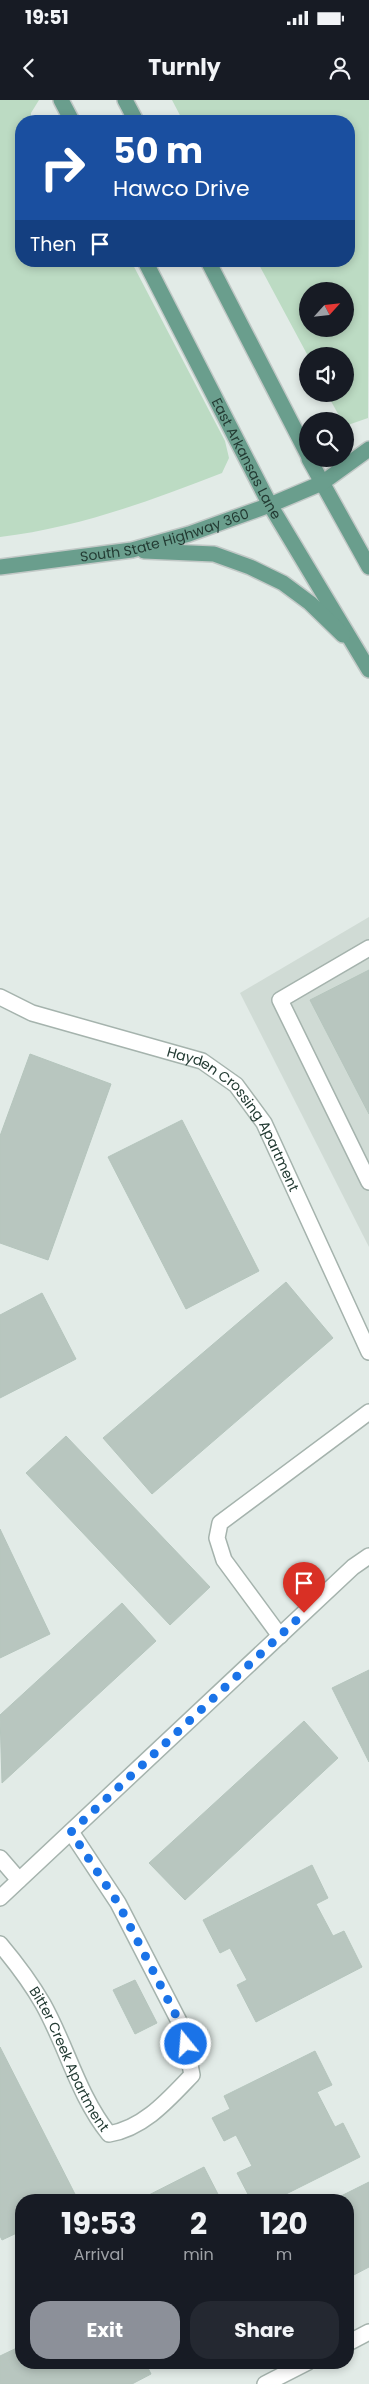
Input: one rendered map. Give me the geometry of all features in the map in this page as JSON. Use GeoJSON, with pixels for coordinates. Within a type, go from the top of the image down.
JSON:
{"type":"FeatureCollection","features":[{"type":"Feature","properties":{"kind":"main road"},"geometry":{"type":"LineString","coordinates":[[61,100],[69,115]]}},
{"type":"Feature","properties":{"kind":"main road"},"geometry":{"type":"LineString","coordinates":[[125,100],[133,115]]}},
{"type":"Feature","properties":{"kind":"main road","name":"East Arkansas Lane"},"geometry":{"type":"LineString","coordinates":[[147,267],[270,505],[358,651]]}},
{"type":"Feature","properties":{"kind":"main road"},"geometry":{"type":"LineString","coordinates":[[211,267],[299,438]]}},
{"type":"Feature","properties":{"kind":"main road","name":"South State Highway 360"},"geometry":{"type":"LineString","coordinates":[[0,567],[132,550],[189,534],[270,505],[322,483],[369,449]]}},
{"type":"Feature","properties":{"kind":"main road"},"geometry":{"type":"LineString","coordinates":[[314,467],[369,567]]}},
{"type":"Feature","properties":{"kind":"main road"},"geometry":{"type":"LineString","coordinates":[[132,550],[214,554],[250,567],[283,583],[310,603],[358,651],[369,670]]}},
{"type":"Feature","properties":{"kind":"street"},"geometry":{"type":"LineString","coordinates":[[369,948],[280,1000],[369,1182]]}},
{"type":"Feature","properties":{"kind":"street","name":"Hayden Crossing Apartment"},"geometry":{"type":"LineString","coordinates":[[0,997],[32,1013],[202,1061],[236,1084],[264,1123],[369,1352]]}},
{"type":"Feature","properties":{"kind":"street"},"geometry":{"type":"LineString","coordinates":[[280,1636],[224,1560],[217,1538],[220,1523],[369,1412]]}},
{"type":"Feature","properties":{"kind":"street"},"geometry":{"type":"LineString","coordinates":[[0,1898],[353,1567],[369,1556]]}},
{"type":"Feature","properties":{"kind":"street","name":"Bitter Creek Apartment"},"geometry":{"type":"LineString","coordinates":[[0,1944],[16,1963],[43,2004],[92,2113],[108,2134],[125,2132],[157,2110],[192,2075],[183,2029],[118,1903],[71,1832]]}},
{"type":"Feature","properties":{"kind":"street"},"geometry":{"type":"LineString","coordinates":[[0,1858],[19,1880]]}},
{"type":"Feature","properties":{"kind":"street"},"geometry":{"type":"LineString","coordinates":[[354,2340],[369,2332]]}},
{"type":"Feature","properties":{"kind":"street"},"geometry":{"type":"LineString","coordinates":[[265,2384],[294,2369]]}},
{"type":"Feature","properties":{"kind":"shaded area"},"geometry":{"type":"Polygon","coordinates":[[[369,917],[369,1247],[240,993],[369,917]]]}},
{"type":"Feature","properties":{"kind":"green space"},"geometry":{"type":"Polygon","coordinates":[[[0,100],[39,100],[31,115],[15,115],[15,267],[134,267],[225,441],[229,458],[222,473],[168,494],[85,520],[29,533],[0,537],[0,100]]]}},
{"type":"Feature","properties":{"kind":"green space"},"geometry":{"type":"Polygon","coordinates":[[[172,100],[369,100],[368,418],[354,423],[354,412],[337,412],[331,402],[354,402],[354,347],[303,347],[260,267],[355,267],[355,115],[180,115],[172,100]]]}},
{"type":"Feature","properties":{"kind":"building"},"geometry":{"type":"Polygon","coordinates":[[[369,970],[369,1114],[310,1000],[369,970]]]}},
{"type":"Feature","properties":{"kind":"building"},"geometry":{"type":"Polygon","coordinates":[[[30,1054],[111,1084],[48,1260],[0,1243],[0,1136],[30,1054]]]}},
{"type":"Feature","properties":{"kind":"building"},"geometry":{"type":"Polygon","coordinates":[[[182,1120],[259,1271],[186,1309],[108,1157],[182,1120]]]}},
{"type":"Feature","properties":{"kind":"building"},"geometry":{"type":"Polygon","coordinates":[[[286,1282],[333,1338],[152,1494],[103,1438],[286,1282]]]}},
{"type":"Feature","properties":{"kind":"building"},"geometry":{"type":"Polygon","coordinates":[[[42,1293],[76,1359],[0,1398],[0,1315],[42,1293]]]}},
{"type":"Feature","properties":{"kind":"building"},"geometry":{"type":"Polygon","coordinates":[[[66,1436],[210,1587],[170,1625],[26,1473],[66,1436]]]}},
{"type":"Feature","properties":{"kind":"building"},"geometry":{"type":"Polygon","coordinates":[[[0,1529],[50,1634],[0,1658],[0,1529]]]}},
{"type":"Feature","properties":{"kind":"building"},"geometry":{"type":"Polygon","coordinates":[[[122,1603],[156,1641],[2,1783],[0,1715],[122,1603]]]}},
{"type":"Feature","properties":{"kind":"building"},"geometry":{"type":"Polygon","coordinates":[[[369,1670],[369,1762],[332,1688],[369,1670]]]}},
{"type":"Feature","properties":{"kind":"building"},"geometry":{"type":"Polygon","coordinates":[[[304,1721],[338,1758],[185,1900],[149,1863],[304,1721]]]}},
{"type":"Feature","properties":{"kind":"building"},"geometry":{"type":"Polygon","coordinates":[[[312,1865],[328,1898],[316,1904],[333,1936],[344,1931],[362,1967],[256,2022],[237,1985],[247,1980],[230,1948],[220,1953],[203,1920],[312,1865]]]}},
{"type":"Feature","properties":{"kind":"building"},"geometry":{"type":"Polygon","coordinates":[[[135,1980],[157,2023],[135,2034],[113,1990],[135,1980]]]}},
{"type":"Feature","properties":{"kind":"building"},"geometry":{"type":"Polygon","coordinates":[[[0,2047],[75,2194],[15,2194],[15,2234],[2,2240],[0,2236],[0,2047]]]}},
{"type":"Feature","properties":{"kind":"building"},"geometry":{"type":"Polygon","coordinates":[[[315,2051],[332,2085],[317,2092],[335,2127],[343,2123],[360,2157],[286,2194],[248,2194],[237,2173],[252,2166],[236,2135],[224,2141],[212,2118],[230,2109],[224,2096],[315,2051]]]}},
{"type":"Feature","properties":{"kind":"building"},"geometry":{"type":"Polygon","coordinates":[[[204,2167],[218,2194],[151,2194],[204,2167]]]}},
{"type":"Feature","properties":{"kind":"building"},"geometry":{"type":"Polygon","coordinates":[[[369,2182],[369,2267],[354,2275],[354,2194],[345,2194],[369,2182]]]}},
{"type":"Feature","properties":{"kind":"building"},"geometry":{"type":"Polygon","coordinates":[[[15,2349],[15,2369],[148,2369],[151,2374],[132,2384],[0,2384],[0,2356],[15,2349]]]}},
{"type":"Feature","properties":{"kind":"route"},"geometry":{"type":"LineString","coordinates":[[186,2044],[183,2029],[118,1903],[71,1832],[304,1613]]}}]}
